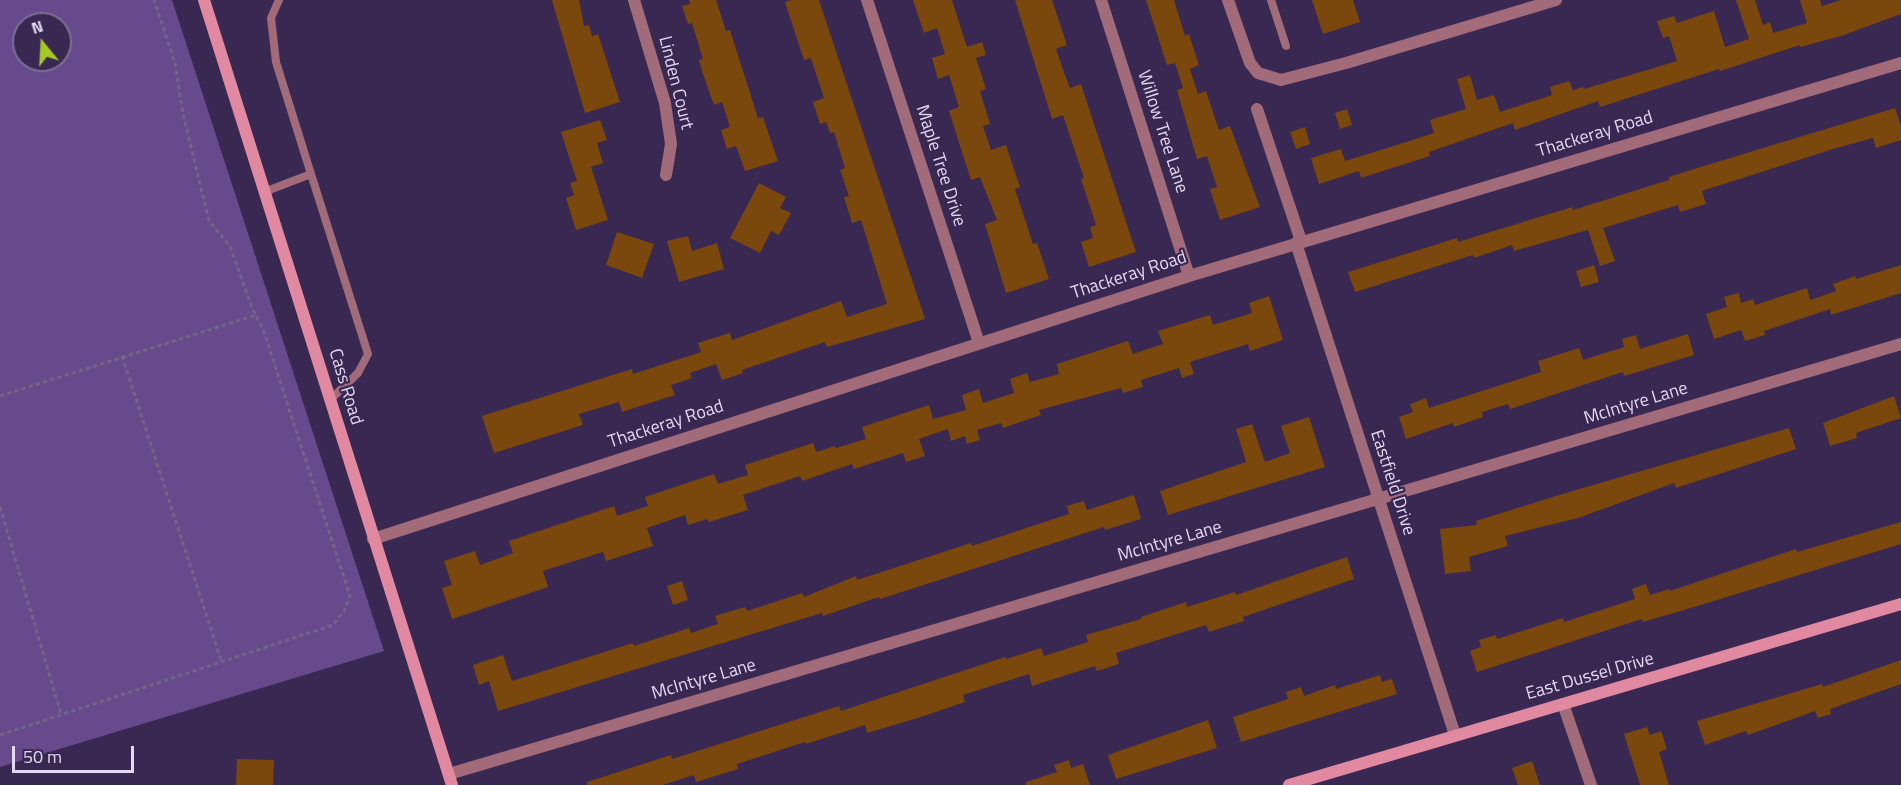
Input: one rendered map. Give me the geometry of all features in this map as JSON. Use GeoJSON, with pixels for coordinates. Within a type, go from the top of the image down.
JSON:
{"type":"FeatureCollection","features":[{"type":"Feature","properties":{"kind":"street","name":"Cass Road"},"geometry":{"type":"LineString","coordinates":[[204,0],[331,399],[373,539],[451,779]]}},
{"type":"Feature","properties":{"kind":"street","name":"Linden Court"},"geometry":{"type":"LineString","coordinates":[[634,0],[665,103],[671,144],[666,175]]}},
{"type":"Feature","properties":{"kind":"street","name":"Maple Tree Drive"},"geometry":{"type":"LineString","coordinates":[[867,0],[979,343]]}},
{"type":"Feature","properties":{"kind":"street","name":"Willow Tree Lane"},"geometry":{"type":"LineString","coordinates":[[1101,0],[1190,276]]}},
{"type":"Feature","properties":{"kind":"street"},"geometry":{"type":"LineString","coordinates":[[1228,0],[1250,63],[1258,73],[1281,80],[1346,63],[1556,0]]}},
{"type":"Feature","properties":{"kind":"street","name":"Thackeray Road"},"geometry":{"type":"LineString","coordinates":[[373,539],[1298,242],[1901,63]]}},
{"type":"Feature","properties":{"kind":"street","name":"Eastfield Drive"},"geometry":{"type":"LineString","coordinates":[[1257,109],[1378,499],[1455,735]]}},
{"type":"Feature","properties":{"kind":"street","name":"McIntyre Lane"},"geometry":{"type":"LineString","coordinates":[[451,779],[1378,499],[1901,344]]}},
{"type":"Feature","properties":{"kind":"street","name":"East Dussel Drive"},"geometry":{"type":"LineString","coordinates":[[1289,785],[1901,604]]}},
{"type":"Feature","properties":{"kind":"street"},"geometry":{"type":"LineString","coordinates":[[1563,704],[1591,785]]}},
{"type":"Feature","properties":{"kind":"lane"},"geometry":{"type":"LineString","coordinates":[[279,0],[274,6],[271,18],[276,62],[368,354],[358,373],[331,399]]}},
{"type":"Feature","properties":{"kind":"lane"},"geometry":{"type":"LineString","coordinates":[[1271,0],[1286,46]]}},
{"type":"Feature","properties":{"kind":"lane"},"geometry":{"type":"LineString","coordinates":[[264,192],[311,174]]}},
{"type":"Feature","properties":{"kind":"path"},"geometry":{"type":"LineString","coordinates":[[0,735],[221,660],[333,625],[344,611],[350,596],[264,332],[230,246],[209,221],[183,114],[175,63],[154,0]]}},
{"type":"Feature","properties":{"kind":"path"},"geometry":{"type":"LineString","coordinates":[[0,396],[256,315]]}},
{"type":"Feature","properties":{"kind":"path"},"geometry":{"type":"LineString","coordinates":[[122,356],[221,660]]}},
{"type":"Feature","properties":{"kind":"path"},"geometry":{"type":"LineString","coordinates":[[0,507],[61,714]]}},
{"type":"Feature","properties":{"kind":"shaded area"},"geometry":{"type":"Polygon","coordinates":[[[0,0],[172,0],[384,651],[0,767],[0,0]]]}},
{"type":"Feature","properties":{"kind":"building"},"geometry":{"type":"Polygon","coordinates":[[[552,0],[579,0],[584,26],[589,25],[592,36],[598,34],[620,102],[585,113],[552,0]]]}},
{"type":"Feature","properties":{"kind":"building"},"geometry":{"type":"Polygon","coordinates":[[[689,0],[716,0],[726,31],[730,30],[758,118],[763,117],[778,161],[745,171],[736,146],[727,149],[721,130],[730,127],[722,102],[714,105],[703,74],[699,60],[703,59],[692,23],[688,24],[682,6],[690,4],[689,0]]]}},
{"type":"Feature","properties":{"kind":"building"},"geometry":{"type":"Polygon","coordinates":[[[819,0],[925,319],[827,347],[825,342],[742,370],[743,373],[722,380],[716,364],[690,373],[692,378],[671,385],[675,395],[622,412],[619,402],[579,414],[583,425],[494,453],[482,416],[632,369],[633,374],[701,352],[698,343],[730,333],[732,340],[841,301],[847,317],[887,304],[861,220],[852,223],[844,197],[849,196],[840,170],[845,168],[834,132],[830,133],[826,122],[820,124],[813,102],[824,98],[811,58],[804,60],[785,2],[819,0]]]}},
{"type":"Feature","properties":{"kind":"building"},"geometry":{"type":"Polygon","coordinates":[[[913,0],[952,0],[967,47],[982,42],[986,55],[976,58],[986,89],[980,91],[990,124],[983,126],[991,150],[1006,145],[1020,187],[1015,189],[1033,244],[1037,243],[1049,279],[1006,293],[985,224],[997,220],[980,177],[971,180],[949,111],[959,107],[949,75],[938,79],[932,58],[945,54],[937,28],[924,33],[913,0]]]}},
{"type":"Feature","properties":{"kind":"building"},"geometry":{"type":"Polygon","coordinates":[[[1015,0],[1052,0],[1067,45],[1056,49],[1070,88],[1081,84],[1136,252],[1089,267],[1081,242],[1093,238],[1090,227],[1096,225],[1081,179],[1084,178],[1063,115],[1052,119],[1015,0]]]}},
{"type":"Feature","properties":{"kind":"building"},"geometry":{"type":"Polygon","coordinates":[[[1146,0],[1174,0],[1185,36],[1189,34],[1199,65],[1190,69],[1198,94],[1206,91],[1219,130],[1230,126],[1260,207],[1220,220],[1210,189],[1217,187],[1207,156],[1197,159],[1177,90],[1183,88],[1175,63],[1167,65],[1146,0]]]}},
{"type":"Feature","properties":{"kind":"building"},"geometry":{"type":"Polygon","coordinates":[[[1312,0],[1353,0],[1360,22],[1323,34],[1312,0]]]}},
{"type":"Feature","properties":{"kind":"building"},"geometry":{"type":"Polygon","coordinates":[[[1736,0],[1755,0],[1763,25],[1770,22],[1773,33],[1807,23],[1800,0],[1820,0],[1822,6],[1841,0],[1901,0],[1901,14],[1841,36],[1800,47],[1800,45],[1600,107],[1598,101],[1515,130],[1513,123],[1429,152],[1430,156],[1361,178],[1359,171],[1319,184],[1311,158],[1341,149],[1345,161],[1384,149],[1434,133],[1430,120],[1466,109],[1457,79],[1470,75],[1477,100],[1494,95],[1500,112],[1552,95],[1550,87],[1569,81],[1573,90],[1583,87],[1584,89],[1677,61],[1669,36],[1663,38],[1657,21],[1674,16],[1677,23],[1714,11],[1725,47],[1749,39],[1736,0]]]}},
{"type":"Feature","properties":{"kind":"building"},"geometry":{"type":"Polygon","coordinates":[[[1895,108],[1901,126],[1901,140],[1876,148],[1873,138],[1833,149],[1702,191],[1706,204],[1680,212],[1678,205],[1603,228],[1615,261],[1600,266],[1588,230],[1514,251],[1512,245],[1474,258],[1473,255],[1355,292],[1348,272],[1457,238],[1458,242],[1572,207],[1573,210],[1669,180],[1669,177],[1694,169],[1895,108]]]}},
{"type":"Feature","properties":{"kind":"building"},"geometry":{"type":"Polygon","coordinates":[[[1347,109],[1352,125],[1340,129],[1335,113],[1347,109]]]}},
{"type":"Feature","properties":{"kind":"building"},"geometry":{"type":"Polygon","coordinates":[[[600,120],[607,140],[597,143],[603,163],[591,167],[608,220],[576,230],[566,198],[574,195],[570,183],[577,181],[561,132],[600,120]]]}},
{"type":"Feature","properties":{"kind":"building"},"geometry":{"type":"Polygon","coordinates":[[[1305,127],[1310,144],[1296,149],[1290,132],[1305,127]]]}},
{"type":"Feature","properties":{"kind":"building"},"geometry":{"type":"Polygon","coordinates":[[[759,183],[786,197],[780,208],[791,213],[779,235],[771,231],[760,253],[730,238],[759,183]]]}},
{"type":"Feature","properties":{"kind":"building"},"geometry":{"type":"Polygon","coordinates":[[[617,232],[654,244],[642,278],[606,265],[617,232]]]}},
{"type":"Feature","properties":{"kind":"building"},"geometry":{"type":"Polygon","coordinates":[[[688,236],[692,251],[717,243],[724,269],[679,282],[667,241],[688,236]]]}},
{"type":"Feature","properties":{"kind":"building"},"geometry":{"type":"Polygon","coordinates":[[[1594,265],[1599,282],[1581,287],[1576,271],[1594,265]]]}},
{"type":"Feature","properties":{"kind":"building"},"geometry":{"type":"Polygon","coordinates":[[[1901,265],[1901,293],[1831,315],[1830,309],[1764,331],[1765,335],[1745,341],[1741,330],[1714,339],[1706,314],[1727,307],[1724,297],[1739,293],[1741,303],[1753,299],[1755,305],[1807,288],[1810,300],[1836,291],[1833,284],[1901,265]]]}},
{"type":"Feature","properties":{"kind":"building"},"geometry":{"type":"Polygon","coordinates":[[[1269,296],[1283,340],[1250,351],[1248,344],[1190,362],[1194,374],[1182,378],[1179,368],[1141,380],[1143,387],[1123,393],[1121,388],[1039,410],[1041,415],[1003,428],[1001,423],[977,430],[980,440],[967,444],[965,436],[951,441],[948,429],[919,439],[925,456],[906,462],[903,453],[854,469],[852,464],[802,481],[800,476],[743,495],[748,510],[709,522],[707,519],[688,525],[685,515],[647,528],[653,546],[606,561],[603,552],[543,571],[548,587],[452,619],[442,588],[452,585],[444,561],[475,551],[480,565],[513,553],[509,541],[614,506],[617,516],[648,506],[645,497],[714,474],[718,484],[748,475],[745,465],[813,443],[816,452],[866,439],[862,427],[929,405],[933,419],[966,410],[962,395],[979,389],[983,403],[1014,393],[1010,379],[1027,373],[1030,382],[1059,374],[1057,364],[1128,341],[1133,354],[1163,344],[1158,331],[1210,315],[1213,325],[1252,313],[1249,303],[1269,296]]]}},
{"type":"Feature","properties":{"kind":"building"},"geometry":{"type":"Polygon","coordinates":[[[1688,334],[1694,355],[1624,376],[1623,372],[1510,409],[1508,404],[1482,412],[1483,417],[1454,427],[1453,423],[1406,439],[1399,417],[1413,412],[1410,404],[1426,398],[1429,408],[1541,372],[1538,361],[1579,348],[1583,360],[1624,347],[1622,339],[1636,335],[1640,349],[1688,334]]]}},
{"type":"Feature","properties":{"kind":"building"},"geometry":{"type":"Polygon","coordinates":[[[1894,396],[1901,418],[1856,433],[1857,438],[1830,446],[1823,423],[1894,396]]]}},
{"type":"Feature","properties":{"kind":"building"},"geometry":{"type":"Polygon","coordinates":[[[1309,417],[1325,467],[1168,515],[1160,491],[1246,462],[1236,429],[1252,424],[1265,462],[1290,453],[1281,426],[1309,417]]]}},
{"type":"Feature","properties":{"kind":"building"},"geometry":{"type":"Polygon","coordinates":[[[1789,428],[1796,449],[1676,488],[1674,483],[1578,518],[1505,536],[1508,546],[1469,557],[1471,571],[1445,574],[1440,529],[1477,525],[1476,521],[1559,495],[1789,428]]]}},
{"type":"Feature","properties":{"kind":"building"},"geometry":{"type":"Polygon","coordinates":[[[1134,495],[1141,519],[1105,530],[1104,527],[880,599],[879,597],[823,616],[822,613],[498,711],[489,681],[479,685],[473,665],[503,655],[512,681],[633,643],[634,646],[689,628],[691,633],[718,624],[715,616],[745,607],[747,611],[802,593],[804,597],[856,576],[857,580],[971,543],[972,546],[1069,514],[1067,506],[1084,501],[1087,510],[1134,495]]]}},
{"type":"Feature","properties":{"kind":"building"},"geometry":{"type":"Polygon","coordinates":[[[1901,522],[1901,544],[1643,622],[1642,619],[1477,672],[1470,651],[1481,647],[1479,640],[1496,635],[1497,639],[1563,618],[1564,622],[1635,599],[1632,589],[1646,584],[1650,595],[1669,589],[1670,591],[1796,549],[1797,552],[1901,522]]]}},
{"type":"Feature","properties":{"kind":"building"},"geometry":{"type":"Polygon","coordinates":[[[1347,557],[1354,579],[1243,617],[1244,621],[1209,632],[1206,625],[1116,653],[1119,664],[1097,671],[1095,666],[1032,686],[1029,674],[963,695],[965,702],[918,718],[867,733],[865,725],[806,744],[805,742],[737,764],[738,769],[696,782],[694,775],[663,785],[587,785],[587,782],[671,755],[672,759],[839,706],[841,711],[1005,657],[1006,659],[1041,648],[1044,656],[1088,642],[1086,635],[1141,619],[1141,617],[1186,602],[1187,607],[1235,592],[1236,595],[1347,557]]]}},
{"type":"Feature","properties":{"kind":"building"},"geometry":{"type":"Polygon","coordinates":[[[682,581],[688,600],[673,605],[667,586],[682,581]]]}},
{"type":"Feature","properties":{"kind":"building"},"geometry":{"type":"Polygon","coordinates":[[[1901,660],[1901,684],[1830,709],[1831,714],[1818,718],[1815,711],[1748,735],[1746,731],[1705,745],[1697,721],[1822,684],[1823,687],[1901,660]]]}},
{"type":"Feature","properties":{"kind":"building"},"geometry":{"type":"Polygon","coordinates":[[[1380,675],[1382,682],[1392,679],[1397,694],[1241,742],[1233,717],[1288,699],[1286,692],[1301,687],[1304,696],[1335,685],[1336,689],[1380,675]]]}},
{"type":"Feature","properties":{"kind":"building"},"geometry":{"type":"Polygon","coordinates":[[[1208,720],[1217,748],[1116,779],[1108,755],[1208,720]]]}},
{"type":"Feature","properties":{"kind":"building"},"geometry":{"type":"Polygon","coordinates":[[[1647,727],[1650,735],[1661,731],[1667,749],[1659,752],[1669,785],[1640,785],[1624,734],[1647,727]]]}},
{"type":"Feature","properties":{"kind":"building"},"geometry":{"type":"Polygon","coordinates":[[[237,759],[274,760],[273,785],[236,785],[237,759]]]}},
{"type":"Feature","properties":{"kind":"building"},"geometry":{"type":"Polygon","coordinates":[[[1069,760],[1071,768],[1083,764],[1090,785],[1026,785],[1026,782],[1057,772],[1054,765],[1069,760]]]}},
{"type":"Feature","properties":{"kind":"building"},"geometry":{"type":"Polygon","coordinates":[[[1532,761],[1540,785],[1518,785],[1512,768],[1532,761]]]}}]}
